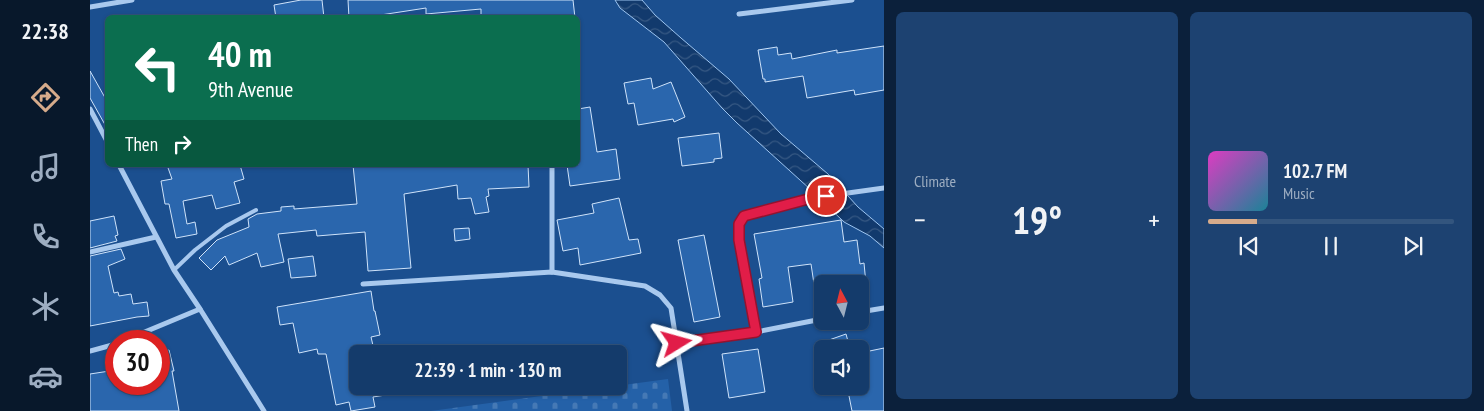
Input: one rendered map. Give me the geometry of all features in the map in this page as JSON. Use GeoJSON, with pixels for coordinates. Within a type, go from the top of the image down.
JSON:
{"type":"FeatureCollection","features":[{"type":"Feature","properties":{"kind":"street"},"geometry":{"type":"LineString","coordinates":[[90,8],[132,0]]}},
{"type":"Feature","properties":{"kind":"street"},"geometry":{"type":"LineString","coordinates":[[739,14],[852,0]]}},
{"type":"Feature","properties":{"kind":"street"},"geometry":{"type":"LineString","coordinates":[[90,109],[105,137]]}},
{"type":"Feature","properties":{"kind":"street"},"geometry":{"type":"LineString","coordinates":[[120,167],[174,270],[264,411]]}},
{"type":"Feature","properties":{"kind":"street"},"geometry":{"type":"LineString","coordinates":[[552,167],[552,272]]}},
{"type":"Feature","properties":{"kind":"street"},"geometry":{"type":"LineString","coordinates":[[756,332],[739,240],[739,224],[744,216],[812,198],[884,188]]}},
{"type":"Feature","properties":{"kind":"street"},"geometry":{"type":"LineString","coordinates":[[90,252],[156,237]]}},
{"type":"Feature","properties":{"kind":"street"},"geometry":{"type":"LineString","coordinates":[[363,284],[552,272],[645,286],[660,295],[670,308],[688,411]]}},
{"type":"Feature","properties":{"kind":"street"},"geometry":{"type":"LineString","coordinates":[[869,310],[884,308]]}},
{"type":"Feature","properties":{"kind":"street"},"geometry":{"type":"LineString","coordinates":[[149,330],[200,309]]}},
{"type":"Feature","properties":{"kind":"street"},"geometry":{"type":"LineString","coordinates":[[677,343],[756,332],[814,321]]}},
{"type":"Feature","properties":{"kind":"street"},"geometry":{"type":"LineString","coordinates":[[90,350],[105,347]]}},
{"type":"Feature","properties":{"kind":"lane"},"geometry":{"type":"LineString","coordinates":[[174,270],[194,250],[226,226],[256,210]]}},
{"type":"Feature","properties":{"kind":"green space"},"geometry":{"type":"Polygon","coordinates":[[[668,379],[672,411],[431,411],[550,395],[627,395],[627,385],[668,379]]]}},
{"type":"Feature","properties":{"kind":"water"},"geometry":{"type":"Polygon","coordinates":[[[615,0],[642,0],[655,15],[729,79],[781,134],[828,174],[858,207],[884,229],[884,248],[870,236],[844,222],[722,108],[664,42],[620,8],[615,0]]]}},
{"type":"Feature","properties":{"kind":"building"},"geometry":{"type":"Polygon","coordinates":[[[301,0],[322,0],[324,15],[276,15],[274,5],[301,0]]]}},
{"type":"Feature","properties":{"kind":"building"},"geometry":{"type":"Polygon","coordinates":[[[348,0],[573,0],[575,15],[481,15],[481,9],[426,14],[426,8],[380,15],[349,15],[348,0]]]}},
{"type":"Feature","properties":{"kind":"building"},"geometry":{"type":"Polygon","coordinates":[[[884,46],[884,90],[855,95],[854,90],[807,98],[803,76],[765,82],[758,50],[777,47],[778,55],[791,53],[792,59],[837,50],[837,53],[884,46]]]}},
{"type":"Feature","properties":{"kind":"building"},"geometry":{"type":"Polygon","coordinates":[[[90,71],[105,98],[105,125],[90,98],[90,71]]]}},
{"type":"Feature","properties":{"kind":"building"},"geometry":{"type":"Polygon","coordinates":[[[651,78],[653,89],[671,82],[685,117],[674,122],[673,119],[638,125],[634,103],[628,104],[624,83],[651,78]]]}},
{"type":"Feature","properties":{"kind":"building"},"geometry":{"type":"Polygon","coordinates":[[[590,107],[597,152],[616,149],[620,179],[570,186],[567,167],[580,167],[580,109],[590,107]]]}},
{"type":"Feature","properties":{"kind":"building"},"geometry":{"type":"Polygon","coordinates":[[[719,133],[722,158],[714,159],[714,162],[682,166],[678,138],[719,133]]]}},
{"type":"Feature","properties":{"kind":"building"},"geometry":{"type":"Polygon","coordinates":[[[168,167],[241,167],[244,179],[234,182],[240,203],[216,209],[212,195],[183,201],[187,224],[195,222],[197,234],[176,238],[169,204],[165,204],[161,181],[172,179],[168,167]]]}},
{"type":"Feature","properties":{"kind":"building"},"geometry":{"type":"Polygon","coordinates":[[[353,167],[528,167],[529,187],[488,189],[489,196],[486,197],[489,212],[475,214],[471,198],[458,199],[457,185],[404,194],[411,268],[368,271],[365,232],[317,236],[316,230],[278,234],[284,262],[261,267],[257,253],[229,265],[225,256],[211,270],[199,258],[217,240],[249,227],[248,219],[257,214],[281,211],[281,207],[294,206],[294,209],[357,204],[353,167]]]}},
{"type":"Feature","properties":{"kind":"building"},"geometry":{"type":"Polygon","coordinates":[[[619,198],[629,240],[638,239],[641,253],[580,265],[578,248],[563,251],[557,220],[594,213],[592,204],[619,198]]]}},
{"type":"Feature","properties":{"kind":"building"},"geometry":{"type":"Polygon","coordinates":[[[114,216],[118,235],[115,236],[117,241],[90,248],[90,221],[114,216]]]}},
{"type":"Feature","properties":{"kind":"building"},"geometry":{"type":"Polygon","coordinates":[[[841,220],[844,242],[857,240],[860,264],[864,263],[865,275],[814,275],[814,284],[811,264],[788,267],[793,302],[763,307],[759,279],[762,278],[754,234],[841,220]]]}},
{"type":"Feature","properties":{"kind":"building"},"geometry":{"type":"Polygon","coordinates":[[[469,228],[470,239],[455,241],[454,229],[469,228]]]}},
{"type":"Feature","properties":{"kind":"building"},"geometry":{"type":"Polygon","coordinates":[[[704,235],[720,317],[694,322],[678,240],[704,235]]]}},
{"type":"Feature","properties":{"kind":"building"},"geometry":{"type":"Polygon","coordinates":[[[121,249],[125,259],[108,266],[114,293],[118,292],[119,296],[131,294],[133,304],[147,302],[149,316],[90,326],[90,256],[121,249]]]}},
{"type":"Feature","properties":{"kind":"building"},"geometry":{"type":"Polygon","coordinates":[[[313,256],[316,276],[291,278],[288,259],[313,256]]]}},
{"type":"Feature","properties":{"kind":"building"},"geometry":{"type":"Polygon","coordinates":[[[371,291],[380,335],[371,337],[373,345],[349,345],[349,395],[386,395],[373,397],[375,407],[351,411],[349,402],[336,405],[326,354],[318,354],[317,349],[299,353],[293,323],[280,325],[277,307],[371,291]]]}},
{"type":"Feature","properties":{"kind":"building"},"geometry":{"type":"Polygon","coordinates":[[[846,334],[848,340],[829,340],[846,334]]]}},
{"type":"Feature","properties":{"kind":"building"},"geometry":{"type":"Polygon","coordinates":[[[884,348],[884,411],[852,411],[849,395],[869,395],[869,351],[884,348]]]}},
{"type":"Feature","properties":{"kind":"building"},"geometry":{"type":"Polygon","coordinates":[[[758,349],[765,392],[729,398],[722,354],[758,349]]]}},
{"type":"Feature","properties":{"kind":"building"},"geometry":{"type":"Polygon","coordinates":[[[170,354],[179,411],[90,411],[90,374],[105,372],[105,395],[170,395],[170,354]]]}},
{"type":"Feature","properties":{"kind":"route"},"geometry":{"type":"LineString","coordinates":[[677,343],[756,332],[739,240],[739,224],[744,216],[826,196]]}}]}
